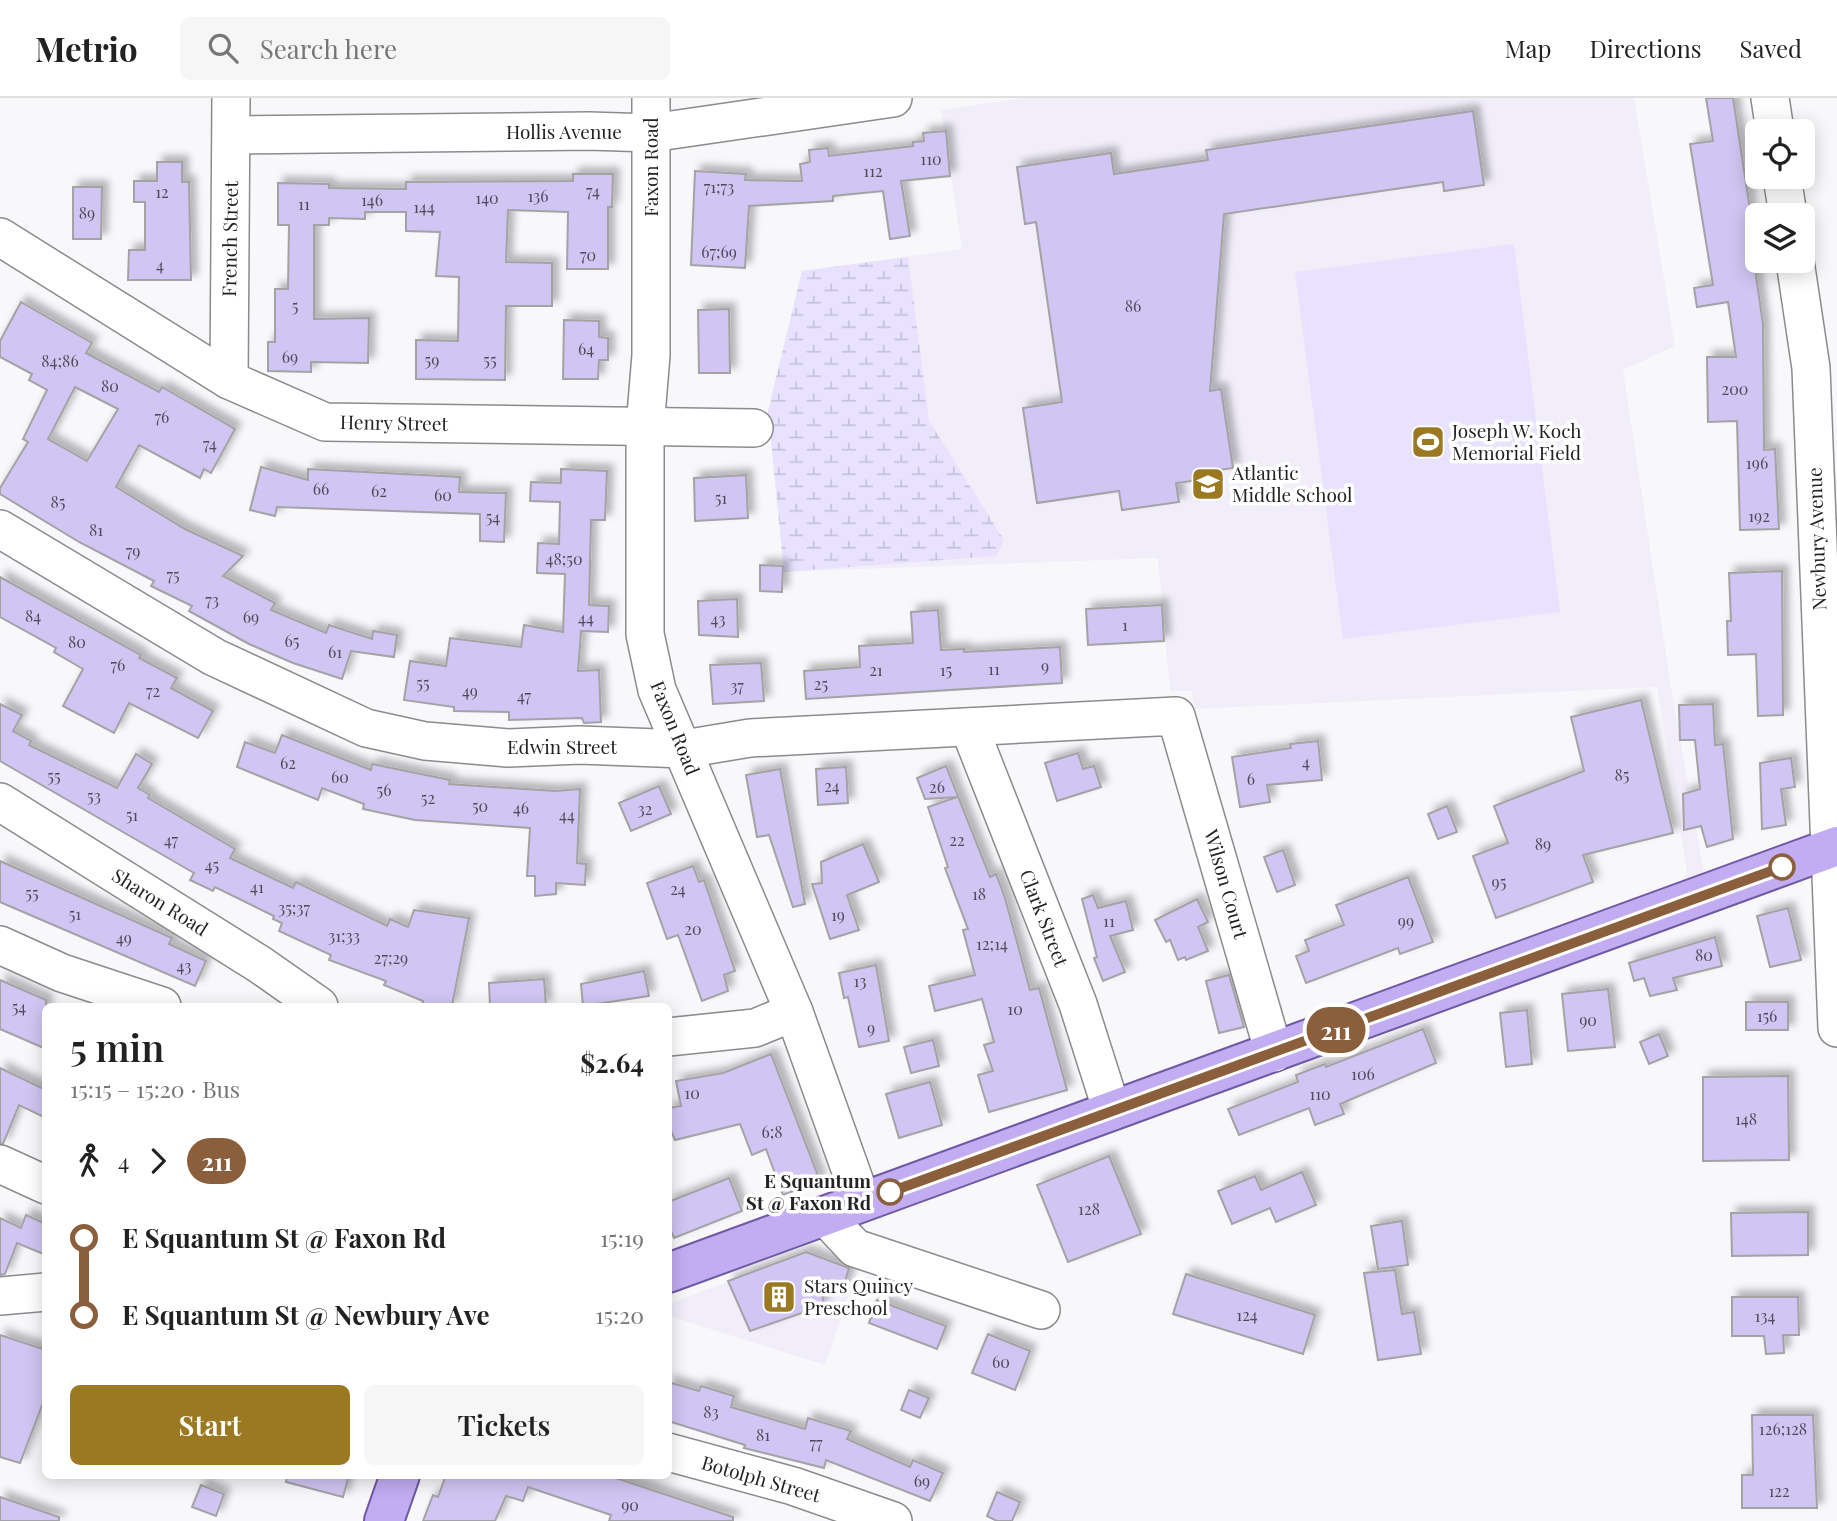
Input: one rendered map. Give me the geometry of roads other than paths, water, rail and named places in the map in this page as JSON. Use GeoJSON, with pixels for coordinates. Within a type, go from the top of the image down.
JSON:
{"type":"FeatureCollection","features":[{"type":"Feature","properties":{"kind":"main road"},"geometry":{"type":"LineString","coordinates":[[672,1272],[1834,851]]}},
{"type":"Feature","properties":{"kind":"main road"},"geometry":{"type":"LineString","coordinates":[[384,1521],[399,1479]]}},
{"type":"Feature","properties":{"kind":"street","name":"French Street"},"geometry":{"type":"LineString","coordinates":[[229,380],[231,98]]}},
{"type":"Feature","properties":{"kind":"street","name":"Hollis Avenue"},"geometry":{"type":"LineString","coordinates":[[232,135],[589,131],[651,116],[893,98]]}},
{"type":"Feature","properties":{"kind":"street"},"geometry":{"type":"LineString","coordinates":[[1770,98],[1773,119]]}},
{"type":"Feature","properties":{"kind":"street","name":"Faxon Road"},"geometry":{"type":"LineString","coordinates":[[651,116],[651,355],[645,427],[645,634],[657,690],[794,1012],[862,1202]]}},
{"type":"Feature","properties":{"kind":"street","name":"Henry Street"},"geometry":{"type":"LineString","coordinates":[[0,237],[229,380],[325,422],[754,428]]}},
{"type":"Feature","properties":{"kind":"street","name":"Newbury Avenue"},"geometry":{"type":"LineString","coordinates":[[1797,273],[1811,368],[1834,851],[1837,1028]]}},
{"type":"Feature","properties":{"kind":"street","name":"Edwin Street"},"geometry":{"type":"LineString","coordinates":[[0,529],[214,657],[366,729],[425,741],[508,748],[580,746],[684,749],[750,738],[1176,716]]}},
{"type":"Feature","properties":{"kind":"street","name":"Wilson Court"},"geometry":{"type":"LineString","coordinates":[[1176,716],[1274,1053]]}},
{"type":"Feature","properties":{"kind":"street","name":"Clark Street"},"geometry":{"type":"LineString","coordinates":[[969,727],[1078,1004],[1112,1111]]}},
{"type":"Feature","properties":{"kind":"street","name":"Sharon Road"},"geometry":{"type":"LineString","coordinates":[[0,802],[268,970],[315,1003]]}},
{"type":"Feature","properties":{"kind":"street"},"geometry":{"type":"LineString","coordinates":[[0,945],[62,973],[153,1003]]}},
{"type":"Feature","properties":{"kind":"street"},"geometry":{"type":"LineString","coordinates":[[672,1037],[755,1028],[794,1012]]}},
{"type":"Feature","properties":{"kind":"street"},"geometry":{"type":"LineString","coordinates":[[0,1164],[42,1183]]}},
{"type":"Feature","properties":{"kind":"street"},"geometry":{"type":"LineString","coordinates":[[825,1216],[855,1248],[1041,1310]]}},
{"type":"Feature","properties":{"kind":"street"},"geometry":{"type":"LineString","coordinates":[[0,1296],[42,1293]]}},
{"type":"Feature","properties":{"kind":"street","name":"Botolph Street"},"geometry":{"type":"LineString","coordinates":[[672,1453],[793,1486],[894,1521]]}},
{"type":"Feature","properties":{"kind":"place","name":"Joseph W. Koch Memorial Field"},"geometry":{"type":"Point","coordinates":[1428,442]}},
{"type":"Feature","properties":{"kind":"place","name":"Atlantic Middle School"},"geometry":{"type":"Point","coordinates":[1208,484]}},
{"type":"Feature","properties":{"kind":"place","name":"E Squantum St @ Faxon Rd"},"geometry":{"type":"Point","coordinates":[890,1192]}},
{"type":"Feature","properties":{"kind":"place","name":"Stars Quincy Preschool"},"geometry":{"type":"Point","coordinates":[779,1297]}}]}
